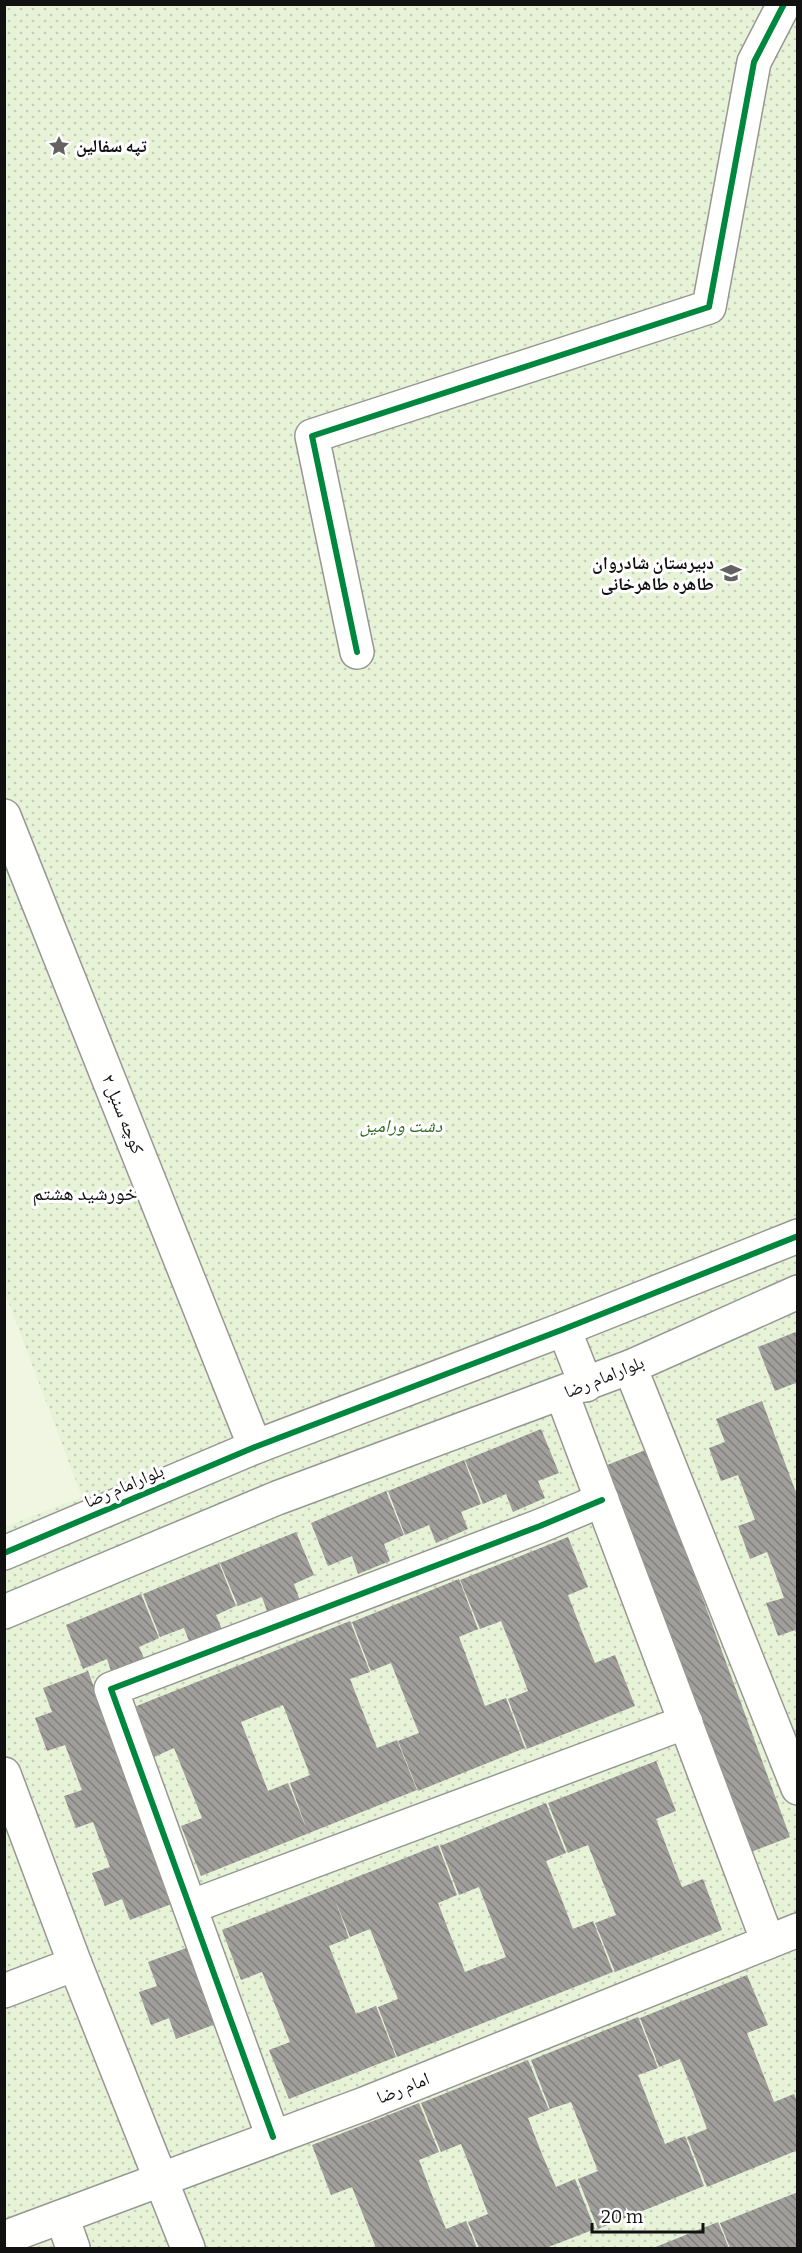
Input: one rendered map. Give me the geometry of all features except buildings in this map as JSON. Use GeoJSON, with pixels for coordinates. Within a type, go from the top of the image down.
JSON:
{"type":"FeatureCollection","features":[{"type":"Feature","properties":{"kind":"street"},"geometry":{"type":"LineString","coordinates":[[357,652],[312,436],[709,307],[754,62],[784,4]]}},
{"type":"Feature","properties":{"kind":"street","name":"کوچه سنبل ۲"},"geometry":{"type":"LineString","coordinates":[[7,832],[255,1447]]}},
{"type":"Feature","properties":{"kind":"street","name":"بلوارامام رضا"},"geometry":{"type":"LineString","coordinates":[[4,1553],[255,1447],[564,1329],[798,1236]]}},
{"type":"Feature","properties":{"kind":"street","name":"بلوارامام رضا"},"geometry":{"type":"LineString","coordinates":[[4,1612],[277,1498],[630,1367],[798,1292]]}},
{"type":"Feature","properties":{"kind":"street"},"geometry":{"type":"LineString","coordinates":[[564,1329],[574,1389],[602,1500],[686,1722],[783,1936]]}},
{"type":"Feature","properties":{"kind":"street"},"geometry":{"type":"LineString","coordinates":[[630,1367],[798,1788]]}},
{"type":"Feature","properties":{"kind":"street"},"geometry":{"type":"LineString","coordinates":[[273,2137],[111,1689],[540,1526],[602,1500]]}},
{"type":"Feature","properties":{"kind":"street"},"geometry":{"type":"LineString","coordinates":[[190,1907],[686,1722]]}},
{"type":"Feature","properties":{"kind":"street"},"geometry":{"type":"LineString","coordinates":[[4,1774],[75,1964],[188,2248]]}},
{"type":"Feature","properties":{"kind":"street","name":"امام رضا"},"geometry":{"type":"LineString","coordinates":[[4,2238],[364,2104],[783,1936]]}},
{"type":"Feature","properties":{"kind":"street"},"geometry":{"type":"LineString","coordinates":[[4,1991],[75,1964]]}},
{"type":"Feature","properties":{"kind":"street"},"geometry":{"type":"LineString","coordinates":[[62,2217],[72,2248]]}},
{"type":"Feature","properties":{"kind":"green space","name":"دشت ورامین"},"geometry":{"type":"Polygon","coordinates":[[[5,5],[797,5],[797,2248],[5,2248],[5,5]]]}},
{"type":"Feature","properties":{"kind":"green space"},"geometry":{"type":"Polygon","coordinates":[[[5,1293],[82,1497],[4,1527],[5,1293]]]}},
{"type":"Feature","properties":{"kind":"cycle path"},"geometry":{"type":"LineString","coordinates":[[357,652],[312,436],[709,307],[754,62],[784,4]]}},
{"type":"Feature","properties":{"kind":"cycle path"},"geometry":{"type":"LineString","coordinates":[[4,1553],[255,1447],[564,1329],[798,1236]]}},
{"type":"Feature","properties":{"kind":"cycle path"},"geometry":{"type":"LineString","coordinates":[[273,2137],[111,1689],[540,1526],[602,1500]]}},
{"type":"Feature","properties":{"kind":"place","name":"تپه سفالین"},"geometry":{"type":"Point","coordinates":[59,146]}},
{"type":"Feature","properties":{"kind":"place","name":"دبیرستان شادروان طاهره طاهرخانی"},"geometry":{"type":"Point","coordinates":[731,573]}},
{"type":"Feature","properties":{"kind":"district","name":"خورشید هشتم"},"geometry":{"type":"Point","coordinates":[85,1193]}}]}
